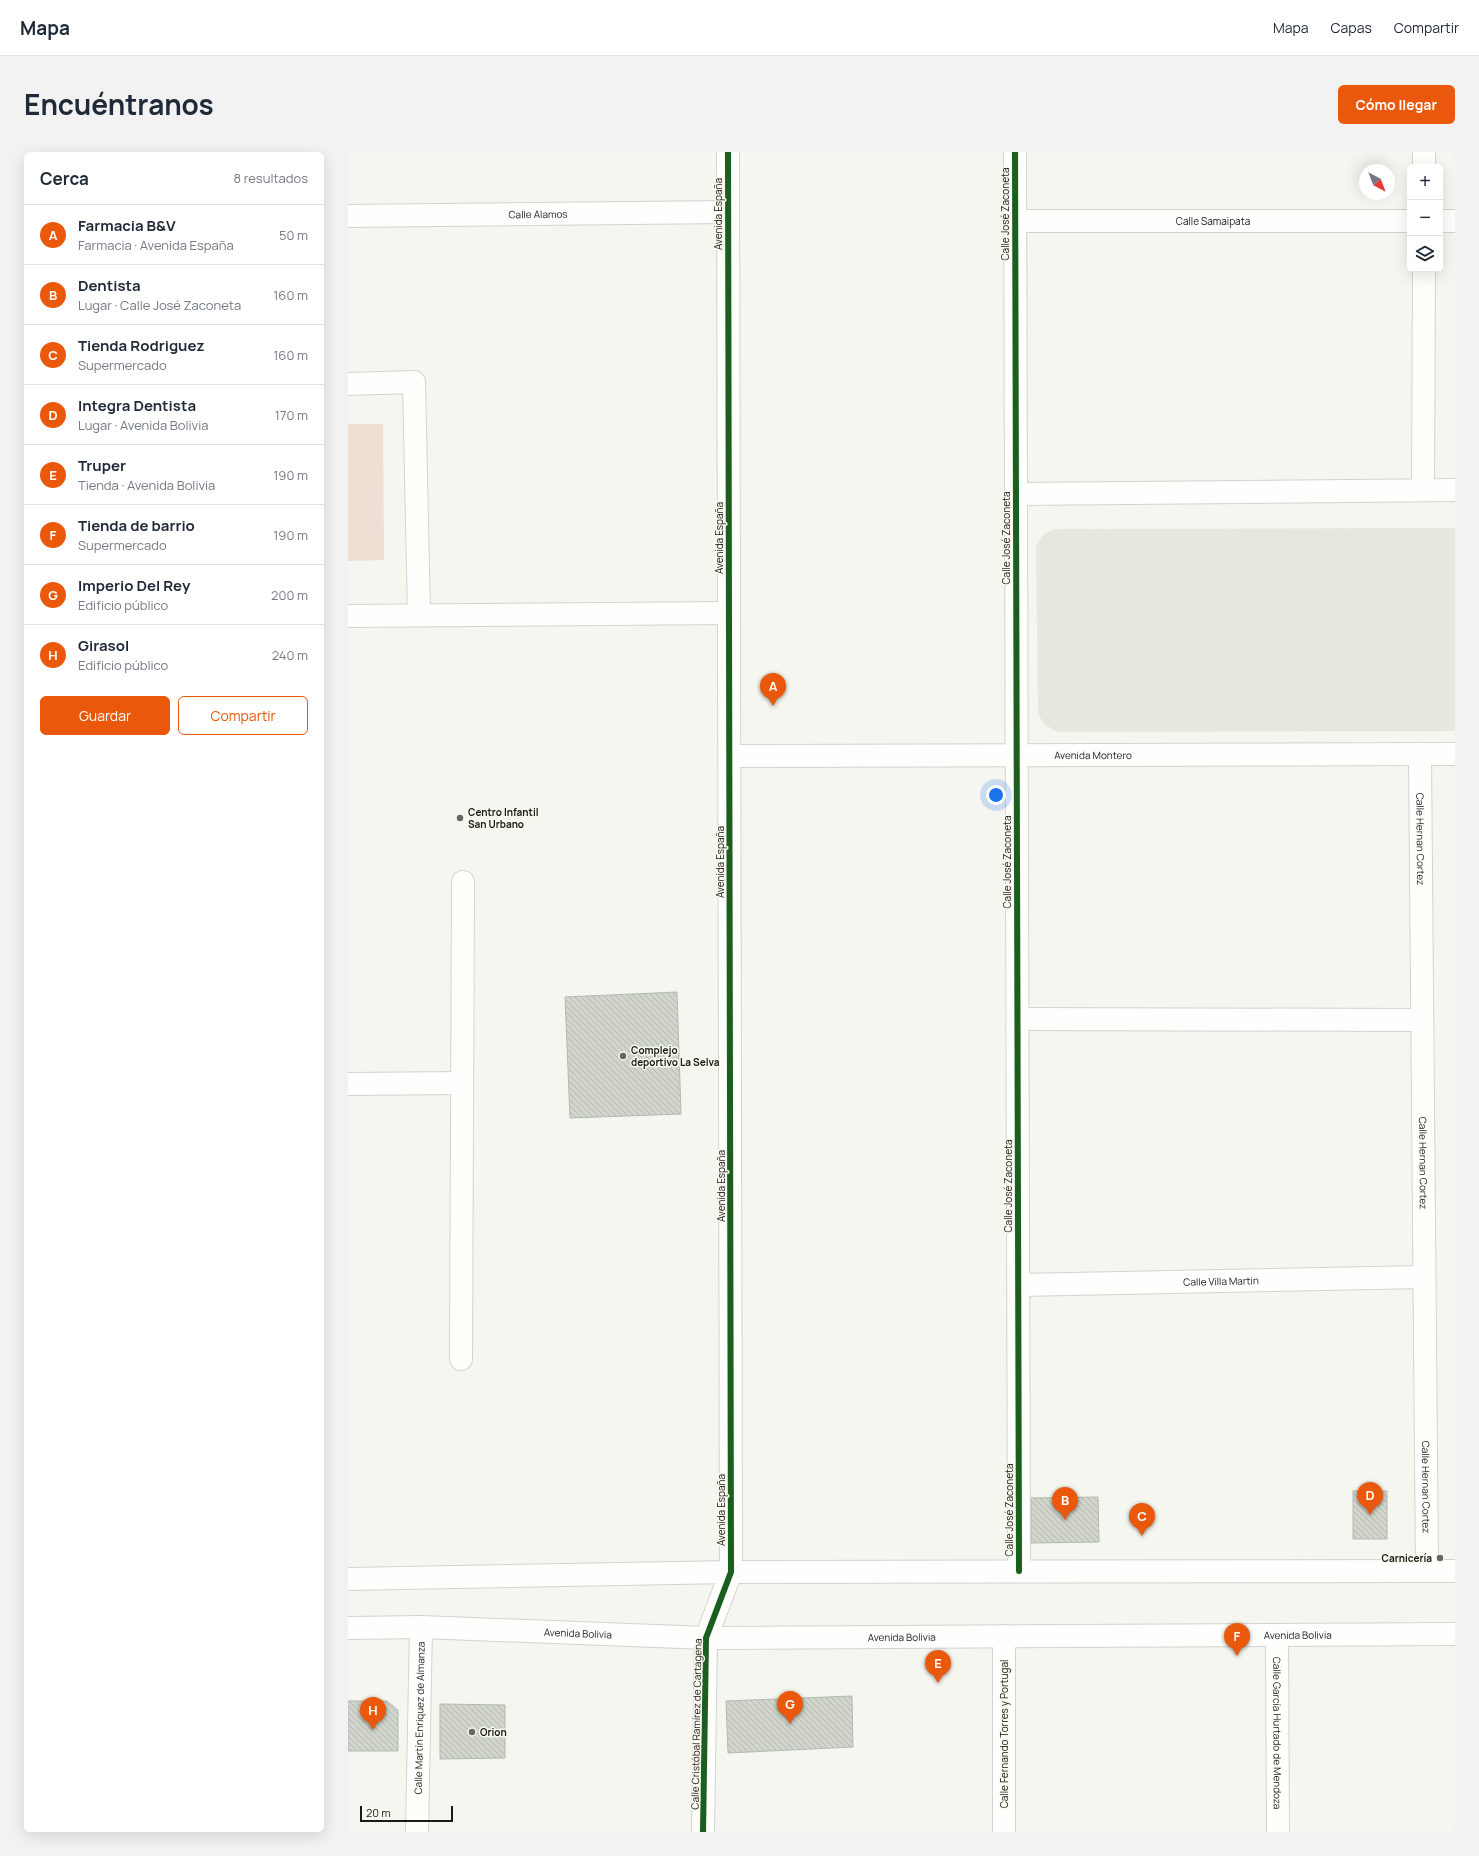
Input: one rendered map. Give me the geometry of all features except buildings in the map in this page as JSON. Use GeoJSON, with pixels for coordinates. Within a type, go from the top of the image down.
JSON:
{"type":"FeatureCollection","features":[{"type":"Feature","properties":{"kind":"street","name":"Avenida España"},"geometry":{"type":"LineString","coordinates":[[728,152],[731,1572]]}},
{"type":"Feature","properties":{"kind":"street","name":"Calle José Zaconeta"},"geometry":{"type":"LineString","coordinates":[[1015,152],[1020,1571]]}},
{"type":"Feature","properties":{"kind":"street"},"geometry":{"type":"LineString","coordinates":[[1424,152],[1424,164]]}},
{"type":"Feature","properties":{"kind":"street","name":"Calle Alamos"},"geometry":{"type":"LineString","coordinates":[[348,216],[728,212]]}},
{"type":"Feature","properties":{"kind":"street","name":"Calle Samaipata"},"geometry":{"type":"LineString","coordinates":[[1016,221],[1407,221]]}},
{"type":"Feature","properties":{"kind":"street"},"geometry":{"type":"LineString","coordinates":[[1443,221],[1455,221]]}},
{"type":"Feature","properties":{"kind":"street"},"geometry":{"type":"LineString","coordinates":[[1423,490],[1424,272]]}},
{"type":"Feature","properties":{"kind":"street"},"geometry":{"type":"LineString","coordinates":[[348,384],[414,382],[419,615]]}},
{"type":"Feature","properties":{"kind":"street"},"geometry":{"type":"LineString","coordinates":[[1016,494],[1455,490]]}},
{"type":"Feature","properties":{"kind":"street"},"geometry":{"type":"LineString","coordinates":[[348,616],[729,613]]}},
{"type":"Feature","properties":{"kind":"street","name":"Calle Hernan Cortez"},"geometry":{"type":"LineString","coordinates":[[1420,754],[1427,1571]]}},
{"type":"Feature","properties":{"kind":"street","name":"Avenida Montero"},"geometry":{"type":"LineString","coordinates":[[730,756],[1455,754]]}},
{"type":"Feature","properties":{"kind":"street"},"geometry":{"type":"LineString","coordinates":[[461,1359],[463,882]]}},
{"type":"Feature","properties":{"kind":"street"},"geometry":{"type":"LineString","coordinates":[[1018,1019],[1422,1020]]}},
{"type":"Feature","properties":{"kind":"street"},"geometry":{"type":"LineString","coordinates":[[348,1084],[462,1083]]}},
{"type":"Feature","properties":{"kind":"street","name":"Calle Villa Martin"},"geometry":{"type":"LineString","coordinates":[[1019,1284],[1424,1277]]}},
{"type":"Feature","properties":{"kind":"street"},"geometry":{"type":"LineString","coordinates":[[348,1579],[731,1572],[1455,1571]]}},
{"type":"Feature","properties":{"kind":"street","name":"Calle Cristóbal Ramírez de Cartagena"},"geometry":{"type":"LineString","coordinates":[[703,1832],[706,1638],[731,1572]]}},
{"type":"Feature","properties":{"kind":"street","name":"Avenida Bolivia"},"geometry":{"type":"LineString","coordinates":[[348,1628],[421,1627],[706,1638],[1455,1634]]}},
{"type":"Feature","properties":{"kind":"street","name":"Calle Martín Enriquez de Almanza"},"geometry":{"type":"LineString","coordinates":[[417,1832],[421,1627]]}},
{"type":"Feature","properties":{"kind":"street","name":"Calle García Hurtado de Mendoza"},"geometry":{"type":"LineString","coordinates":[[1277,1635],[1278,1832]]}},
{"type":"Feature","properties":{"kind":"street","name":"Calle Fernando Torres y Portugal"},"geometry":{"type":"LineString","coordinates":[[1004,1636],[1004,1832]]}},
{"type":"Feature","properties":{"kind":"shaded area"},"geometry":{"type":"Polygon","coordinates":[[[348,424],[383,424],[384,560],[348,561],[348,424]]]}},
{"type":"Feature","properties":{"kind":"shaded area"},"geometry":{"type":"Polygon","coordinates":[[[1455,528],[1455,731],[1057,732],[1044,724],[1038,714],[1036,546],[1042,536],[1053,529],[1455,528]]]}},
{"type":"Feature","properties":{"kind":"cycle path"},"geometry":{"type":"LineString","coordinates":[[703,1832],[706,1638],[731,1572],[728,152]]}},
{"type":"Feature","properties":{"kind":"cycle path"},"geometry":{"type":"LineString","coordinates":[[1015,152],[1019,1571]]}},
{"type":"Feature","properties":{"kind":"place","name":"Farmacia B&V"},"geometry":{"type":"Point","coordinates":[773,706]}},
{"type":"Feature","properties":{"kind":"place","name":"Centro Infantil San Urbano"},"geometry":{"type":"Point","coordinates":[460,818]}},
{"type":"Feature","properties":{"kind":"place","name":"Complejo deportivo La Selva"},"geometry":{"type":"Point","coordinates":[623,1056]}},
{"type":"Feature","properties":{"kind":"place","name":"Integra Dentista"},"geometry":{"type":"Point","coordinates":[1370,1515]}},
{"type":"Feature","properties":{"kind":"place","name":"Dentista"},"geometry":{"type":"Point","coordinates":[1065,1520]}},
{"type":"Feature","properties":{"kind":"place","name":"Tienda Rodriguez"},"geometry":{"type":"Point","coordinates":[1142,1536]}},
{"type":"Feature","properties":{"kind":"place","name":"Carnicería"},"geometry":{"type":"Point","coordinates":[1440,1558]}},
{"type":"Feature","properties":{"kind":"place","name":"Tienda de barrio"},"geometry":{"type":"Point","coordinates":[1237,1656]}},
{"type":"Feature","properties":{"kind":"place","name":"Truper"},"geometry":{"type":"Point","coordinates":[938,1683]}},
{"type":"Feature","properties":{"kind":"place","name":"Imperio Del Rey"},"geometry":{"type":"Point","coordinates":[790,1724]}},
{"type":"Feature","properties":{"kind":"place","name":"Girasol"},"geometry":{"type":"Point","coordinates":[373,1730]}},
{"type":"Feature","properties":{"kind":"place","name":"Orion"},"geometry":{"type":"Point","coordinates":[472,1732]}}]}
